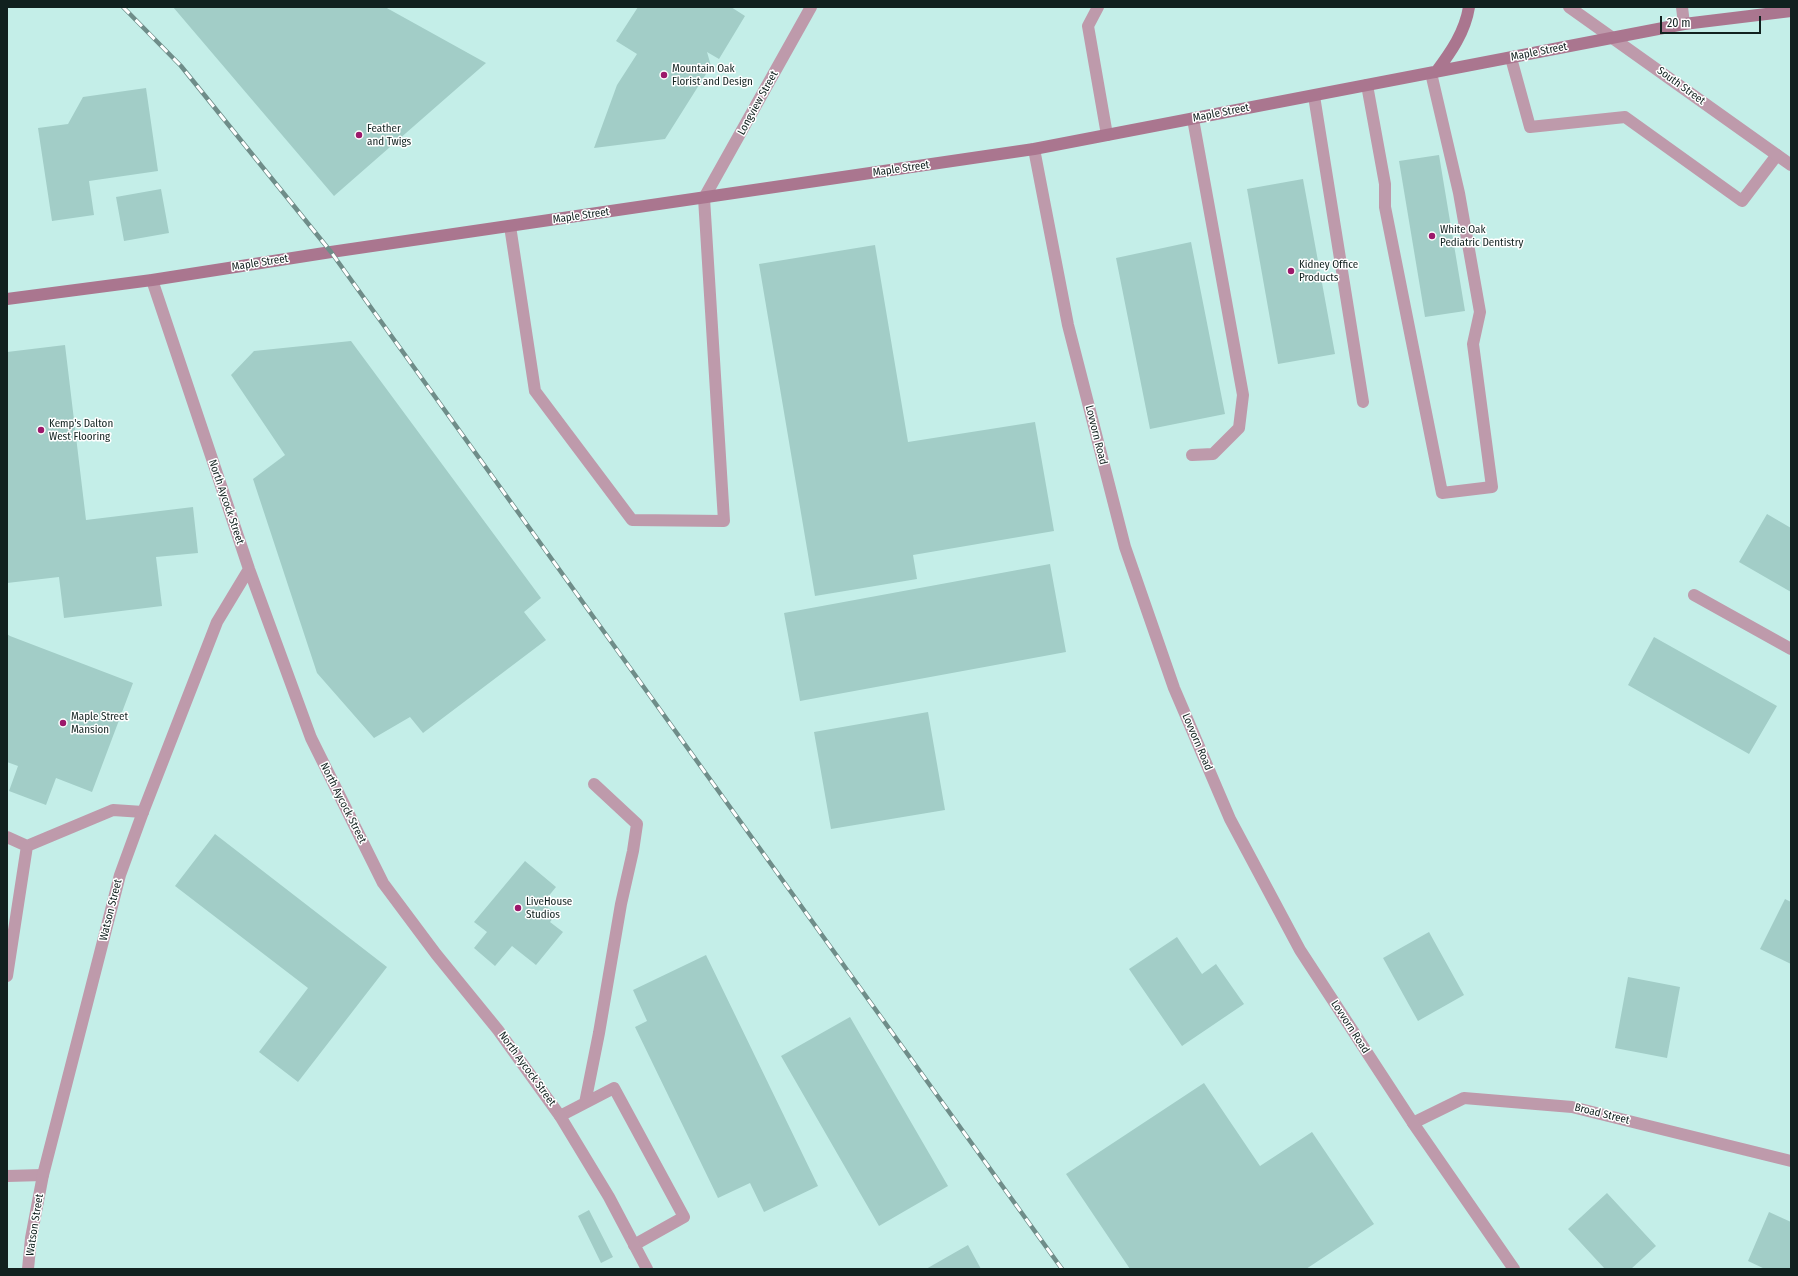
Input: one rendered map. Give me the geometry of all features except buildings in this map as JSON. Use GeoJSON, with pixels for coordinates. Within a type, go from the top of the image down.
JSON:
{"type":"FeatureCollection","features":[{"type":"Feature","properties":{"kind":"main road"},"geometry":{"type":"LineString","coordinates":[[1434,73],[1454,48],[1467,20],[1469,7]]}},
{"type":"Feature","properties":{"kind":"main road","name":"Maple Street"},"geometry":{"type":"LineString","coordinates":[[7,299],[152,280],[1034,149],[1684,24],[1791,11]]}},
{"type":"Feature","properties":{"kind":"street","name":"Longview Street"},"geometry":{"type":"LineString","coordinates":[[704,198],[811,7]]}},
{"type":"Feature","properties":{"kind":"street"},"geometry":{"type":"LineString","coordinates":[[1098,7],[1088,26],[1107,135]]}},
{"type":"Feature","properties":{"kind":"street","name":"South Street"},"geometry":{"type":"LineString","coordinates":[[1569,7],[1791,165]]}},
{"type":"Feature","properties":{"kind":"street"},"geometry":{"type":"LineString","coordinates":[[1682,7],[1684,24]]}},
{"type":"Feature","properties":{"kind":"street"},"geometry":{"type":"LineString","coordinates":[[1511,58],[1530,128],[1625,117],[1742,201],[1777,155]]}},
{"type":"Feature","properties":{"kind":"street"},"geometry":{"type":"LineString","coordinates":[[1367,85],[1385,184],[1385,207],[1442,493],[1492,487],[1474,344],[1480,312],[1459,193],[1434,73]]}},
{"type":"Feature","properties":{"kind":"street"},"geometry":{"type":"LineString","coordinates":[[1314,96],[1363,402]]}},
{"type":"Feature","properties":{"kind":"street"},"geometry":{"type":"LineString","coordinates":[[1192,455],[1213,454],[1240,428],[1243,395],[1193,119]]}},
{"type":"Feature","properties":{"kind":"street","name":"Lovvorn Road"},"geometry":{"type":"LineString","coordinates":[[1034,149],[1068,325],[1123,540],[1174,688],[1230,819],[1300,950],[1413,1123],[1514,1269]]}},
{"type":"Feature","properties":{"kind":"street"},"geometry":{"type":"LineString","coordinates":[[510,226],[535,391],[632,520],[724,521],[704,198]]}},
{"type":"Feature","properties":{"kind":"street","name":"North Aycock Street"},"geometry":{"type":"LineString","coordinates":[[152,280],[249,569],[311,738],[383,883],[436,954],[498,1030],[560,1116],[609,1197],[647,1269]]}},
{"type":"Feature","properties":{"kind":"street","name":"Watson Street"},"geometry":{"type":"LineString","coordinates":[[28,1269],[31,1238],[43,1175],[120,875],[142,812],[217,622],[249,569]]}},
{"type":"Feature","properties":{"kind":"street"},"geometry":{"type":"LineString","coordinates":[[1694,595],[1791,649]]}},
{"type":"Feature","properties":{"kind":"street"},"geometry":{"type":"LineString","coordinates":[[585,1103],[599,1033],[620,904],[633,851],[637,824],[594,784]]}},
{"type":"Feature","properties":{"kind":"street"},"geometry":{"type":"LineString","coordinates":[[7,837],[27,846],[113,810],[142,812]]}},
{"type":"Feature","properties":{"kind":"street"},"geometry":{"type":"LineString","coordinates":[[7,976],[27,846]]}},
{"type":"Feature","properties":{"kind":"street"},"geometry":{"type":"LineString","coordinates":[[560,1116],[614,1088],[684,1217],[634,1244]]}},
{"type":"Feature","properties":{"kind":"street","name":"Broad Street"},"geometry":{"type":"LineString","coordinates":[[1413,1123],[1464,1098],[1572,1107],[1791,1161]]}},
{"type":"Feature","properties":{"kind":"street"},"geometry":{"type":"LineString","coordinates":[[7,1176],[43,1175]]}},
{"type":"Feature","properties":{"kind":"railway"},"geometry":{"type":"LineString","coordinates":[[123,7],[181,66],[331,252],[1062,1269]]}},
{"type":"Feature","properties":{"kind":"place","name":"Mountain Oak Florist and Design"},"geometry":{"type":"Point","coordinates":[664,75]}},
{"type":"Feature","properties":{"kind":"place","name":"Feather and Twigs"},"geometry":{"type":"Point","coordinates":[359,135]}},
{"type":"Feature","properties":{"kind":"place","name":"White Oak Pediatric Dentistry"},"geometry":{"type":"Point","coordinates":[1432,236]}},
{"type":"Feature","properties":{"kind":"place","name":"Kidney Office Products"},"geometry":{"type":"Point","coordinates":[1291,271]}},
{"type":"Feature","properties":{"kind":"place","name":"Kemp's Dalton West Flooring"},"geometry":{"type":"Point","coordinates":[41,430]}},
{"type":"Feature","properties":{"kind":"place","name":"Maple Street Mansion"},"geometry":{"type":"Point","coordinates":[63,723]}},
{"type":"Feature","properties":{"kind":"place","name":"LiveHouse Studios"},"geometry":{"type":"Point","coordinates":[518,908]}}]}
